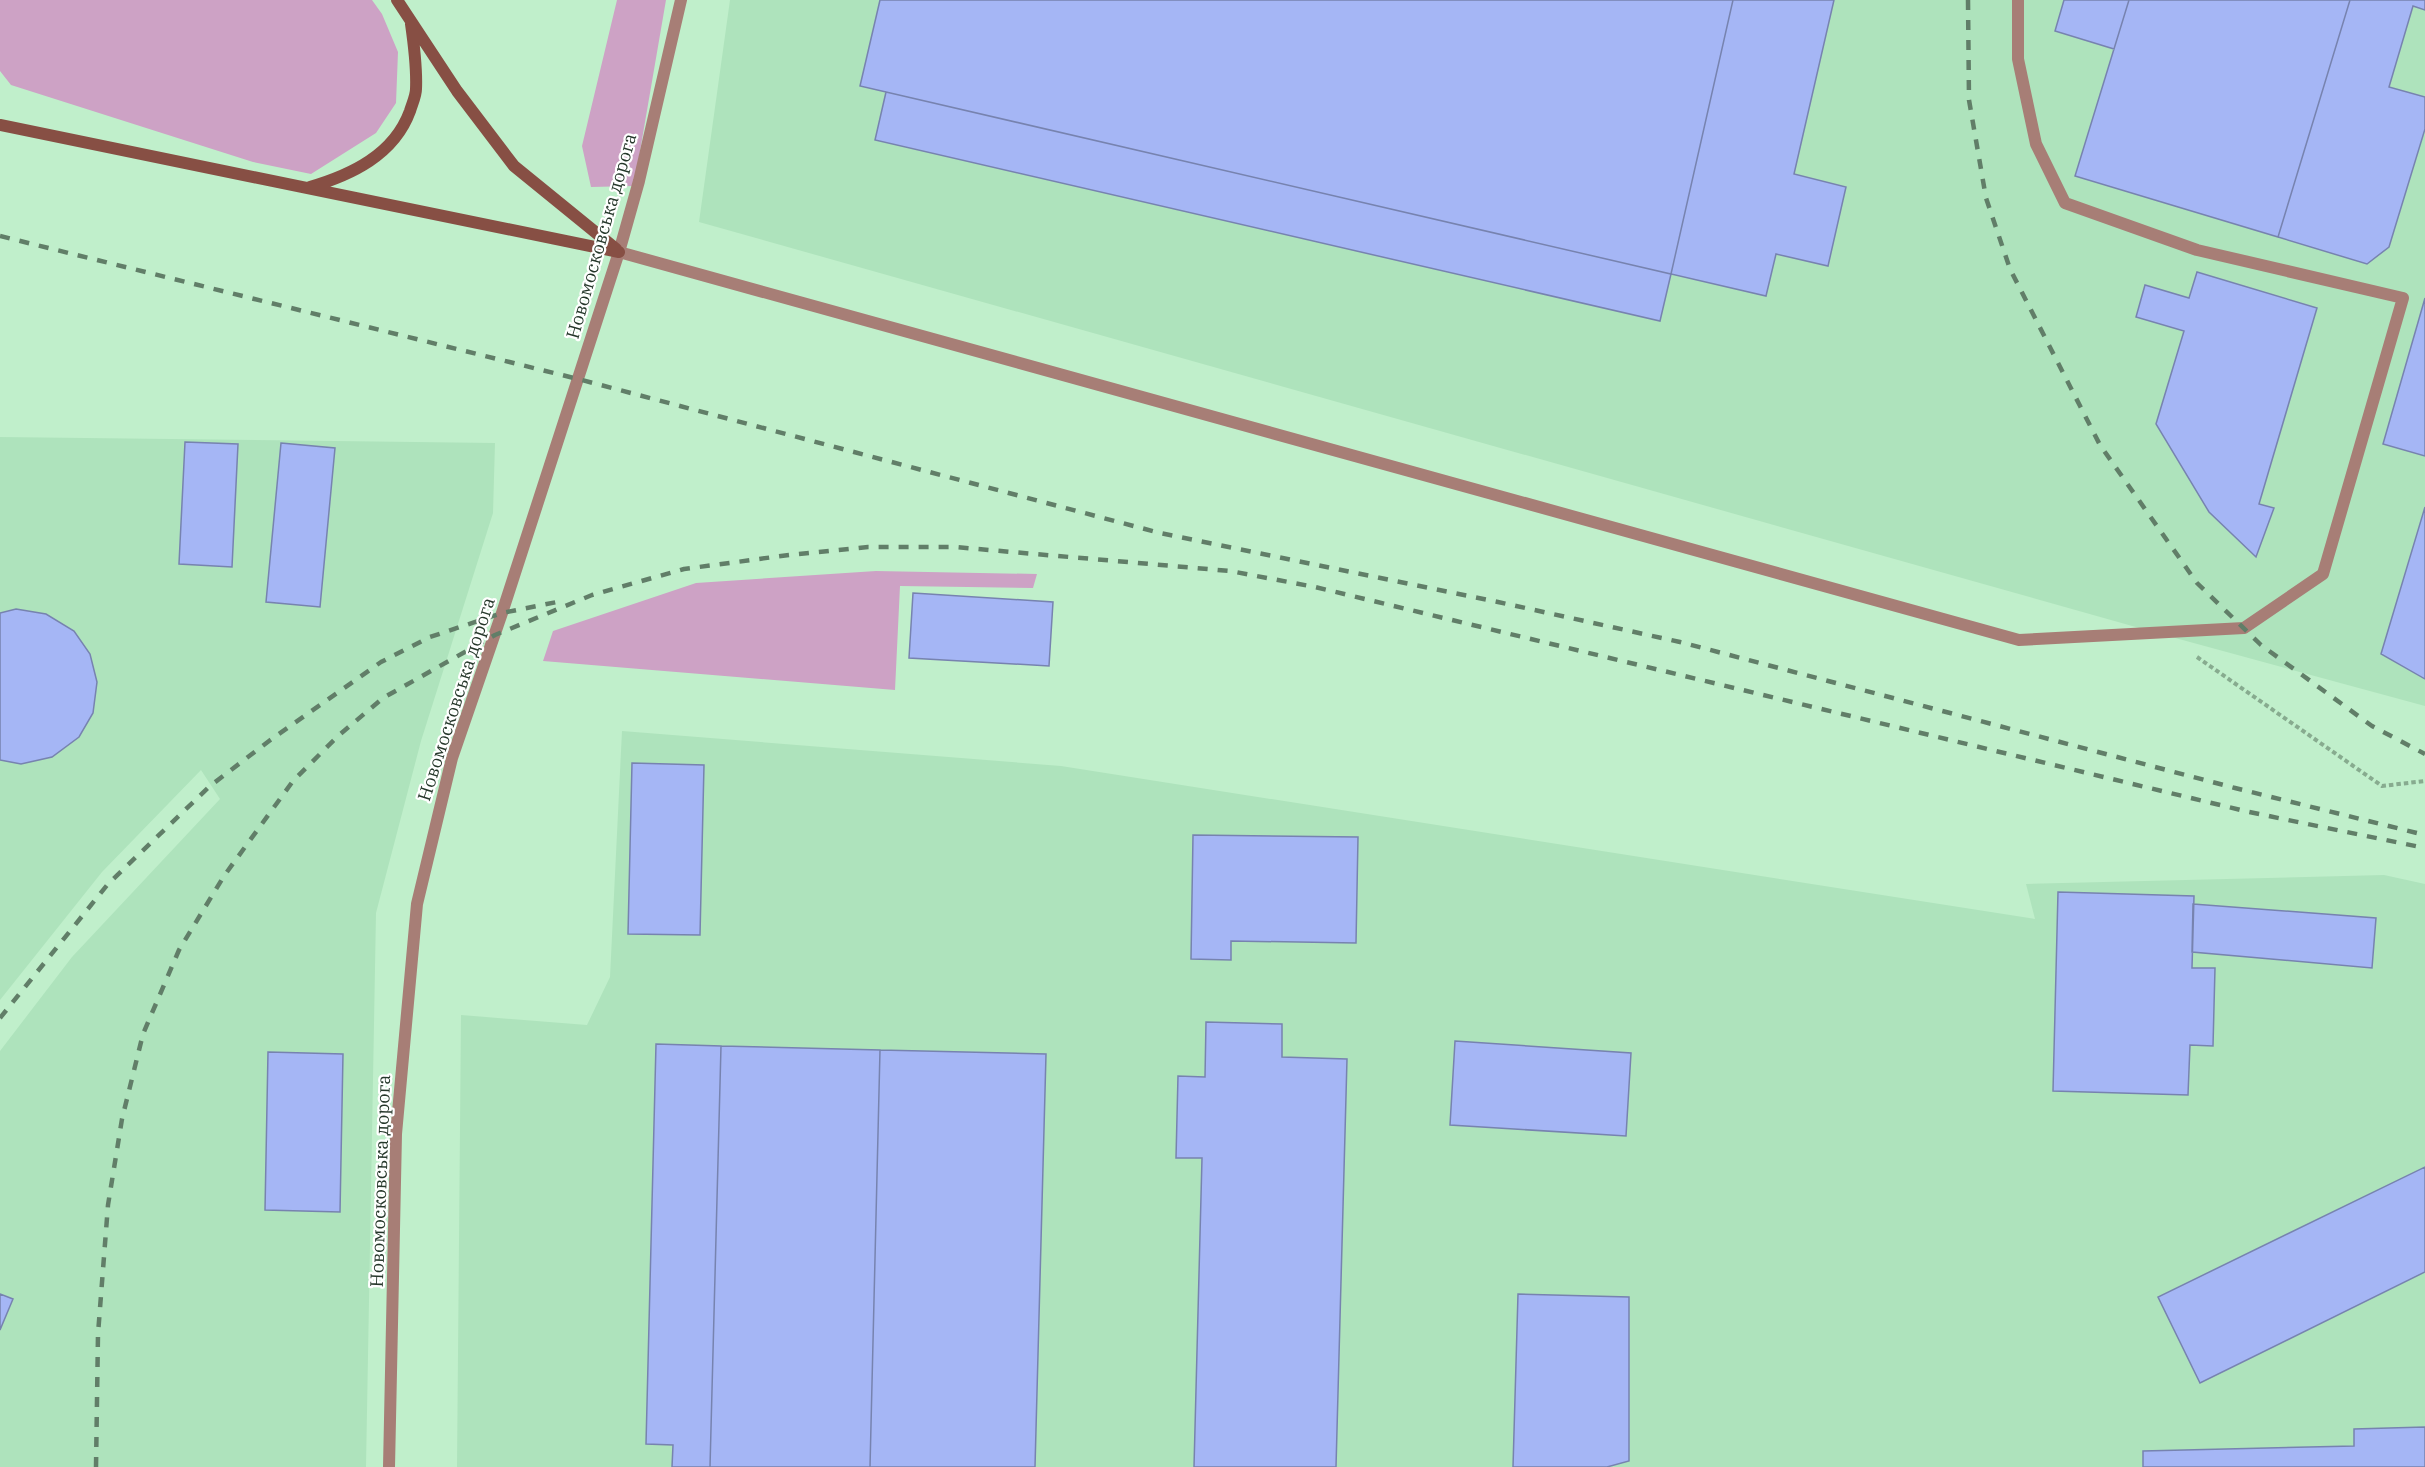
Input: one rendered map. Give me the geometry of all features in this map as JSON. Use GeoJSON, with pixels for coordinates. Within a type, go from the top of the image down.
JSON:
{"type":"FeatureCollection","features":[{"type":"Feature","properties":{"kind":"street"},"geometry":{"type":"LineString","coordinates":[[397,0],[458,90],[514,166],[619,252]]}},
{"type":"Feature","properties":{"kind":"street","name":"Новомосковська дорога"},"geometry":{"type":"LineString","coordinates":[[389,1467],[396,1134],[417,904],[452,758],[502,613],[619,252],[639,181],[681,0]]}},
{"type":"Feature","properties":{"kind":"street"},"geometry":{"type":"LineString","coordinates":[[0,125],[619,252],[2019,640],[2244,628],[2323,574],[2403,298],[2197,250],[2066,203],[2036,144],[2018,59],[2018,0]]}},
{"type":"Feature","properties":{"kind":"street"},"geometry":{"type":"LineString","coordinates":[[309,187],[343,177],[367,162],[386,149],[406,121],[416,91],[416,56],[411,20]]}},
{"type":"Feature","properties":{"kind":"path"},"geometry":{"type":"LineString","coordinates":[[2157,633],[2218,670],[2382,786],[2425,781]]}},
{"type":"Feature","properties":{"kind":"shaded area"},"geometry":{"type":"Polygon","coordinates":[[[0,0],[372,0],[382,14],[398,52],[396,103],[376,133],[311,174],[253,162],[11,85],[0,71],[0,0]]]}},
{"type":"Feature","properties":{"kind":"shaded area"},"geometry":{"type":"Polygon","coordinates":[[[617,0],[666,0],[634,186],[591,187],[582,146],[617,0]]]}},
{"type":"Feature","properties":{"kind":"shaded area"},"geometry":{"type":"Polygon","coordinates":[[[730,0],[2425,0],[2425,706],[2157,633],[699,222],[730,0]]]}},
{"type":"Feature","properties":{"kind":"shaded area"},"geometry":{"type":"Polygon","coordinates":[[[0,437],[495,443],[493,513],[421,741],[376,913],[366,1467],[0,1467],[0,1051],[72,957],[220,799],[201,770],[102,872],[0,1000],[0,437]]]}},
{"type":"Feature","properties":{"kind":"shaded area"},"geometry":{"type":"Polygon","coordinates":[[[876,571],[1037,574],[1033,588],[900,586],[895,690],[543,661],[553,631],[696,583],[876,571]]]}},
{"type":"Feature","properties":{"kind":"shaded area"},"geometry":{"type":"Polygon","coordinates":[[[622,731],[1061,766],[2035,919],[2026,884],[2384,875],[2425,884],[2425,1467],[457,1467],[461,1015],[587,1025],[610,977],[622,731]]]}},
{"type":"Feature","properties":{"kind":"building"},"geometry":{"type":"Polygon","coordinates":[[[880,0],[1733,0],[1671,274],[860,86],[880,0]]]}},
{"type":"Feature","properties":{"kind":"building"},"geometry":{"type":"Polygon","coordinates":[[[1733,0],[1834,0],[1794,174],[1846,187],[1828,266],[1776,254],[1766,296],[1671,274],[1733,0]]]}},
{"type":"Feature","properties":{"kind":"building"},"geometry":{"type":"Polygon","coordinates":[[[2064,0],[2129,0],[2114,49],[2055,31],[2064,0]]]}},
{"type":"Feature","properties":{"kind":"building"},"geometry":{"type":"Polygon","coordinates":[[[2129,0],[2350,0],[2278,237],[2075,176],[2129,0]]]}},
{"type":"Feature","properties":{"kind":"building"},"geometry":{"type":"Polygon","coordinates":[[[2350,0],[2425,0],[2425,10],[2413,6],[2389,87],[2425,97],[2425,129],[2389,247],[2367,264],[2278,237],[2350,0]]]}},
{"type":"Feature","properties":{"kind":"building"},"geometry":{"type":"Polygon","coordinates":[[[886,92],[1671,274],[1660,321],[875,140],[886,92]]]}},
{"type":"Feature","properties":{"kind":"building"},"geometry":{"type":"Polygon","coordinates":[[[2197,272],[2317,308],[2259,504],[2274,508],[2256,557],[2209,512],[2156,424],[2184,331],[2136,317],[2145,285],[2189,298],[2197,272]]]}},
{"type":"Feature","properties":{"kind":"building"},"geometry":{"type":"Polygon","coordinates":[[[2425,298],[2425,456],[2383,444],[2425,298]]]}},
{"type":"Feature","properties":{"kind":"building"},"geometry":{"type":"Polygon","coordinates":[[[185,442],[238,444],[232,567],[179,564],[185,442]]]}},
{"type":"Feature","properties":{"kind":"building"},"geometry":{"type":"Polygon","coordinates":[[[281,443],[335,448],[320,607],[266,602],[281,443]]]}},
{"type":"Feature","properties":{"kind":"building"},"geometry":{"type":"Polygon","coordinates":[[[2425,507],[2425,679],[2381,654],[2425,507]]]}},
{"type":"Feature","properties":{"kind":"building"},"geometry":{"type":"Polygon","coordinates":[[[913,593],[1053,602],[1049,666],[909,658],[913,593]]]}},
{"type":"Feature","properties":{"kind":"building"},"geometry":{"type":"Polygon","coordinates":[[[16,609],[46,614],[74,631],[90,654],[97,682],[93,713],[79,737],[52,757],[21,764],[0,760],[0,613],[16,609]]]}},
{"type":"Feature","properties":{"kind":"building"},"geometry":{"type":"Polygon","coordinates":[[[632,763],[704,765],[700,935],[628,934],[632,763]]]}},
{"type":"Feature","properties":{"kind":"building"},"geometry":{"type":"Polygon","coordinates":[[[1193,835],[1358,837],[1356,943],[1231,941],[1231,960],[1191,959],[1193,835]]]}},
{"type":"Feature","properties":{"kind":"building"},"geometry":{"type":"Polygon","coordinates":[[[2058,892],[2194,896],[2192,968],[2215,968],[2213,1046],[2190,1045],[2188,1095],[2053,1091],[2058,892]]]}},
{"type":"Feature","properties":{"kind":"building"},"geometry":{"type":"Polygon","coordinates":[[[2193,904],[2376,918],[2372,968],[2192,952],[2193,904]]]}},
{"type":"Feature","properties":{"kind":"building"},"geometry":{"type":"Polygon","coordinates":[[[1206,1022],[1282,1024],[1282,1057],[1347,1059],[1336,1467],[1194,1467],[1202,1158],[1176,1158],[1178,1076],[1205,1077],[1206,1022]]]}},
{"type":"Feature","properties":{"kind":"building"},"geometry":{"type":"Polygon","coordinates":[[[1455,1041],[1631,1053],[1626,1136],[1450,1125],[1455,1041]]]}},
{"type":"Feature","properties":{"kind":"building"},"geometry":{"type":"Polygon","coordinates":[[[656,1044],[721,1046],[710,1467],[672,1467],[673,1445],[646,1444],[656,1044]]]}},
{"type":"Feature","properties":{"kind":"building"},"geometry":{"type":"Polygon","coordinates":[[[721,1046],[880,1050],[870,1467],[710,1467],[721,1046]]]}},
{"type":"Feature","properties":{"kind":"building"},"geometry":{"type":"Polygon","coordinates":[[[880,1050],[1046,1054],[1035,1467],[870,1467],[880,1050]]]}},
{"type":"Feature","properties":{"kind":"building"},"geometry":{"type":"Polygon","coordinates":[[[268,1052],[343,1054],[340,1212],[265,1210],[268,1052]]]}},
{"type":"Feature","properties":{"kind":"building"},"geometry":{"type":"Polygon","coordinates":[[[2425,1167],[2425,1272],[2200,1383],[2158,1297],[2425,1167]]]}},
{"type":"Feature","properties":{"kind":"building"},"geometry":{"type":"Polygon","coordinates":[[[0,1294],[13,1299],[0,1330],[0,1294]]]}},
{"type":"Feature","properties":{"kind":"building"},"geometry":{"type":"Polygon","coordinates":[[[1518,1294],[1629,1297],[1629,1461],[1607,1467],[1513,1467],[1518,1294]]]}},
{"type":"Feature","properties":{"kind":"building"},"geometry":{"type":"Polygon","coordinates":[[[2425,1427],[2425,1467],[2143,1467],[2143,1451],[2354,1446],[2354,1429],[2425,1427]]]}},
{"type":"Feature","properties":{"kind":"railway"},"geometry":{"type":"LineString","coordinates":[[1968,0],[1969,100],[1986,198],[2010,269],[2100,445],[2197,583],[2261,645],[2372,726],[2425,754]]}},
{"type":"Feature","properties":{"kind":"railway"},"geometry":{"type":"LineString","coordinates":[[0,236],[578,379],[1160,533],[1498,602],[1680,642],[2235,788],[2425,835]]}},
{"type":"Feature","properties":{"kind":"railway"},"geometry":{"type":"LineString","coordinates":[[96,1467],[98,1334],[108,1205],[122,1119],[143,1034],[179,950],[224,876],[293,781],[338,736],[383,698],[495,635],[592,595],[684,569],[868,547],[955,547],[1230,571],[1315,587],[2249,812],[2425,848]]}},
{"type":"Feature","properties":{"kind":"railway"},"geometry":{"type":"LineString","coordinates":[[0,1018],[108,884],[210,786],[269,741],[381,662],[430,637],[502,613],[562,601]]}}]}
